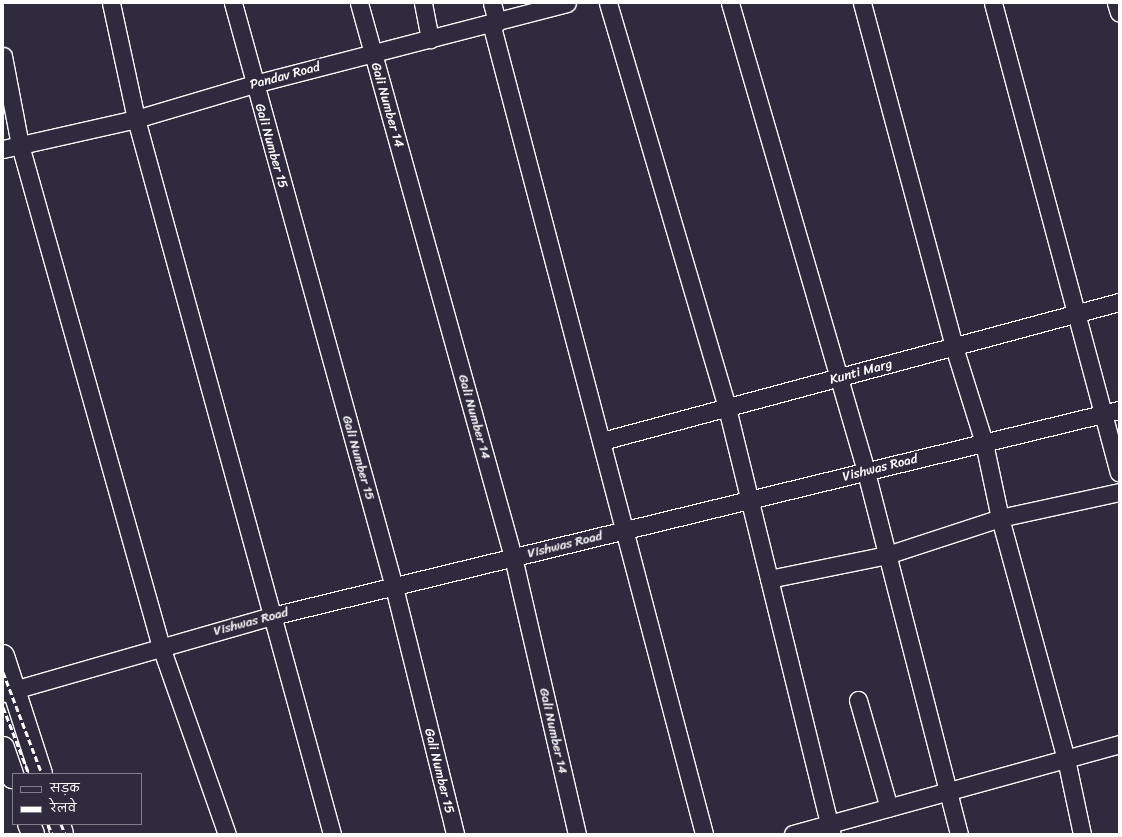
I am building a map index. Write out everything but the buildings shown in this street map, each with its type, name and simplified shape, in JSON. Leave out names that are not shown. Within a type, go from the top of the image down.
[{"type":"main road","points":[[3,656],[9,691],[41,773]]},
{"type":"main road","points":[[3,748],[12,774]]},
{"type":"street","points":[[111,3],[136,119],[332,834]]},
{"type":"street","name":"Gali Number 15","points":[[233,3],[254,84],[394,587],[455,834]]},
{"type":"street","name":"Gali Number 14","points":[[359,3],[513,557],[577,834]]},
{"type":"street","points":[[422,3],[430,39]]},
{"type":"street","points":[[492,3],[494,23],[704,834]]},
{"type":"street","name":"Pandav Road","points":[[3,149],[136,119],[254,84],[567,3]]},
{"type":"street","points":[[608,3],[727,408],[831,829]]},
{"type":"street","points":[[730,3],[866,472],[959,834]]},
{"type":"street","points":[[862,3],[954,347],[984,443],[1000,518],[1066,759],[1082,834]]},
{"type":"street","points":[[994,3],[1077,312],[1112,412],[1119,472]]},
{"type":"street","points":[[1116,3],[1119,13]]},
{"type":"street","points":[[3,56],[20,145],[161,647],[227,834]]},
{"type":"street","name":"Kunti Marg","points":[[602,441],[954,347],[1077,312],[1119,302]]},
{"type":"street","name":"Vishwas Road","points":[[9,691],[272,616],[1112,412]]},
{"type":"street","points":[[769,579],[887,555],[1000,518],[1119,492]]},
{"type":"street","points":[[858,700],[889,808]]},
{"type":"street","points":[[793,834],[831,829],[889,808],[1119,744]]},
{"type":"railway","points":[[3,672],[42,773]]},
{"type":"railway","points":[[3,707],[29,773]]},
{"type":"railway","points":[[48,825],[52,834]]},
{"type":"railway","points":[[61,825],[65,834]]}]
